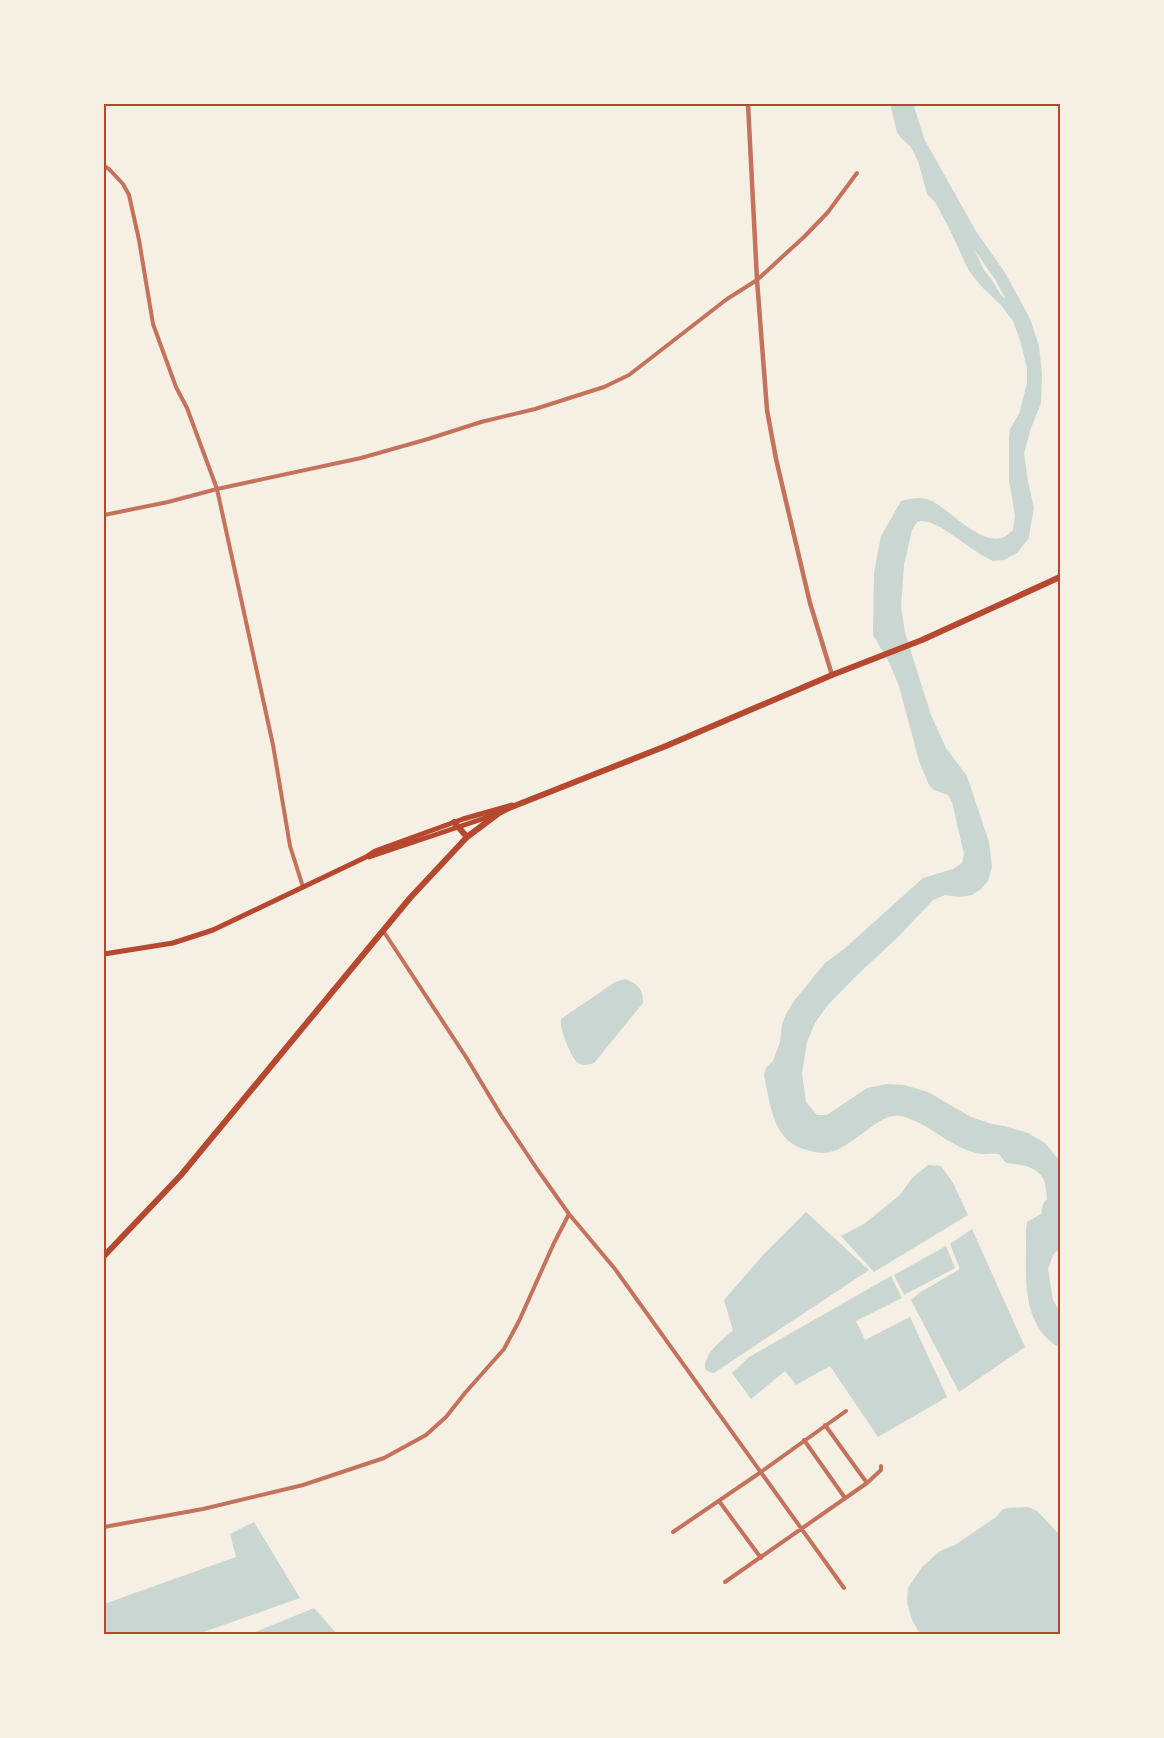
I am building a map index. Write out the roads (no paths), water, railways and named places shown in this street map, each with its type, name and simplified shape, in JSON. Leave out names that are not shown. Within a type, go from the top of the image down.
[{"type":"highway","points":[[104,1256],[181,1175],[384,932],[410,898],[467,837],[499,813],[666,746],[832,675],[922,640],[1060,577]]},
{"type":"highway","points":[[456,824],[467,837]]},
{"type":"main road","points":[[104,954],[144,949],[213,930],[366,857],[456,824],[524,802]]},
{"type":"main road","points":[[456,824],[499,813]]},
{"type":"street","points":[[748,104],[757,280],[767,410],[776,459],[810,603],[832,675]]},
{"type":"street","points":[[104,166],[123,184],[129,196],[139,240],[153,324],[176,387],[188,408],[217,489],[273,744],[290,846],[303,887]]},
{"type":"street","points":[[104,515],[361,458],[481,422],[535,409],[604,387],[629,375],[727,299],[757,280],[822,218],[857,173]]},
{"type":"street","points":[[384,932],[466,1057],[511,1130],[569,1214],[615,1269],[844,1588]]},
{"type":"street","points":[[104,1527],[203,1509],[303,1485],[384,1458],[426,1435],[446,1417],[464,1393],[504,1349],[569,1214]]},
{"type":"street","points":[[673,1532],[846,1411]]},
{"type":"street","points":[[825,1425],[866,1482]]},
{"type":"street","points":[[804,1440],[845,1498]]},
{"type":"street","points":[[724,1582],[845,1498],[881,1470],[881,1466]]},
{"type":"street","points":[[719,1501],[760,1558]]},
{"type":"waterway","points":[[907,104],[919,142],[970,233],[1000,276],[1025,322],[1033,347],[1036,374],[1035,402],[1025,427],[1018,453],[1028,508],[1024,529]]}]
